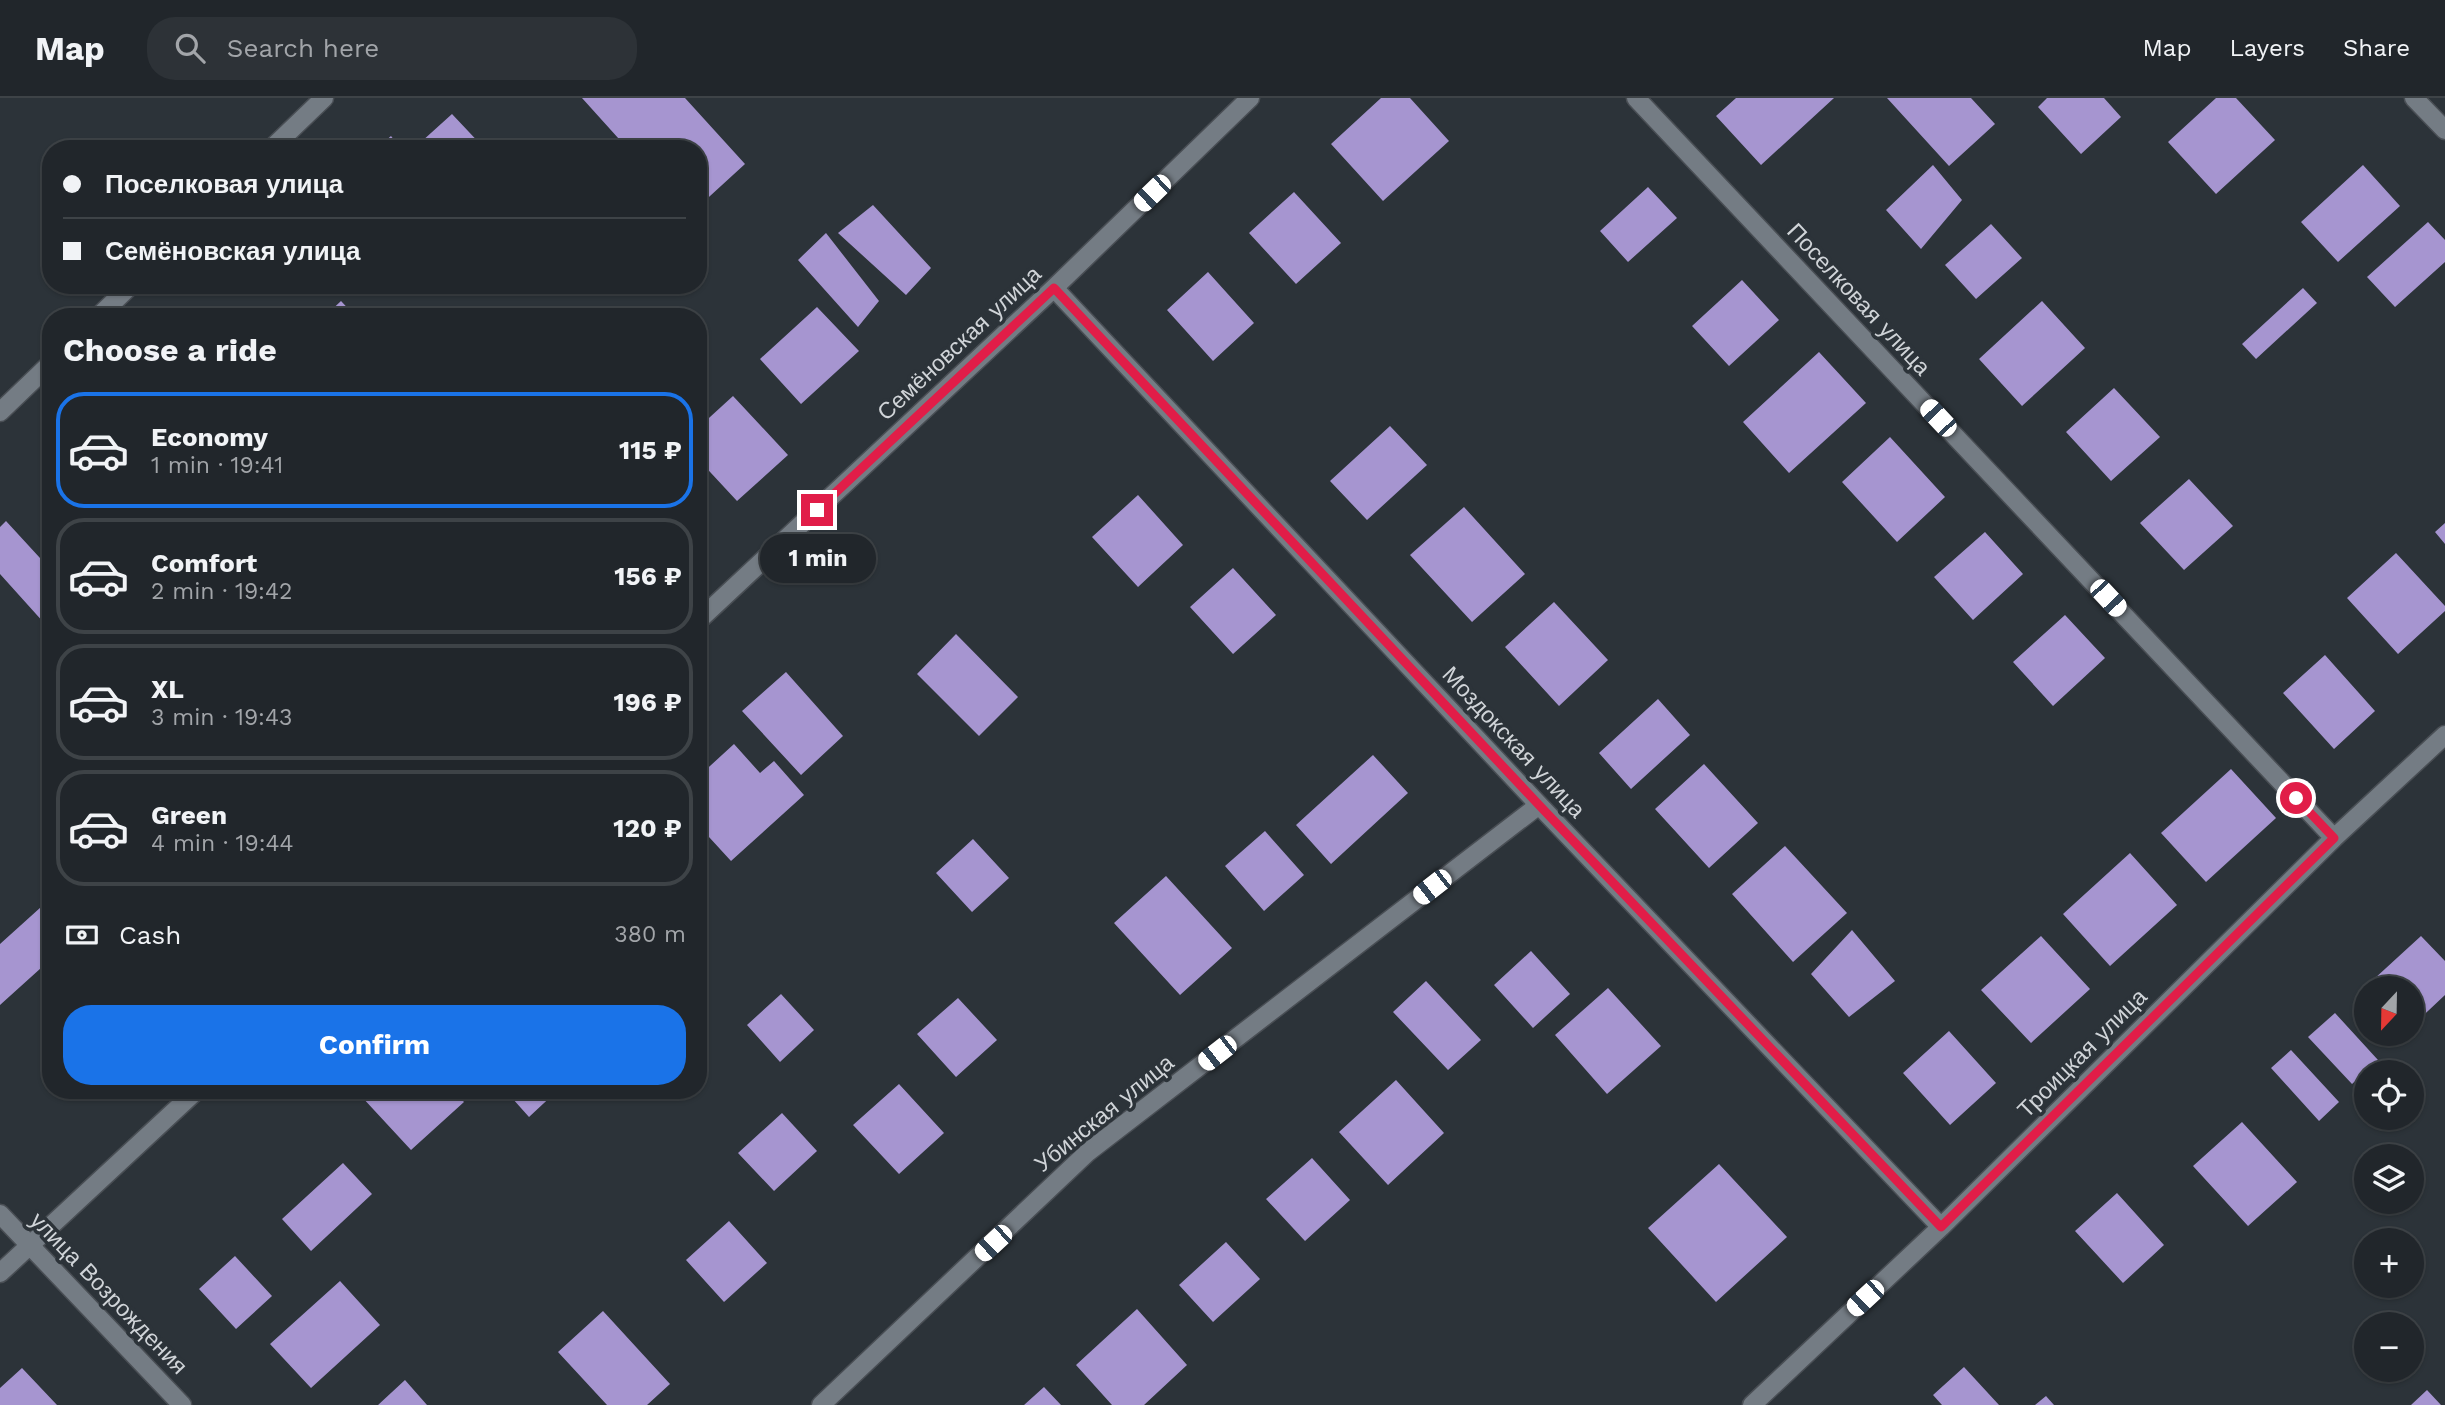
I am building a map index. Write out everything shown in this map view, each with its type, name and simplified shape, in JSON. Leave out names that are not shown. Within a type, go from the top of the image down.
[{"type":"street","points":[[280,140],[324,98]]},
{"type":"street","name":"Семёновская улица","points":[[707,613],[1054,288],[1250,98]]},
{"type":"street","name":"Поселковая улица","points":[[1636,98],[2334,838]]},
{"type":"street","points":[[2414,98],[2445,130]]},
{"type":"street","name":"Моздокская улица","points":[[1054,288],[1539,805],[1941,1227]]},
{"type":"street","points":[[107,308],[122,294]]},
{"type":"street","points":[[0,412],[42,372]]},
{"type":"street","name":"Троицкая улица","points":[[1752,1405],[1941,1227],[2334,838],[2445,734]]},
{"type":"street","name":"Убинская улица","points":[[821,1405],[1088,1153],[1539,805]]},
{"type":"street","points":[[0,1273],[187,1099]]},
{"type":"street","name":"улица Возрождения","points":[[0,1214],[182,1405]]},
{"type":"building","points":[[582,98],[685,98],[745,164],[707,199],[707,140],[620,140]]},
{"type":"building","points":[[1381,98],[1410,98],[1449,141],[1383,201],[1331,144]]},
{"type":"building","points":[[1736,98],[1834,98],[1761,165],[1716,116]]},
{"type":"building","points":[[1887,98],[1971,98],[1995,124],[1949,166]]},
{"type":"building","points":[[2047,98],[2104,98],[2121,117],[2081,154],[2038,107]]},
{"type":"building","points":[[2216,98],[2236,98],[2275,140],[2216,194],[2168,142]]},
{"type":"building","points":[[452,114],[477,140],[423,140]]},
{"type":"building","points":[[1933,165],[1962,200],[1921,249],[1886,210]]},
{"type":"building","points":[[2363,165],[2400,206],[2338,262],[2301,222]]},
{"type":"building","points":[[1648,187],[1677,218],[1628,262],[1600,231]]},
{"type":"building","points":[[1294,192],[1341,243],[1296,284],[1249,233]]},
{"type":"building","points":[[873,205],[931,268],[906,295],[838,233]]},
{"type":"building","points":[[2428,222],[2445,240],[2445,262],[2395,307],[2367,277]]},
{"type":"building","points":[[1991,224],[2022,258],[1976,299],[1945,265]]},
{"type":"building","points":[[826,233],[879,301],[858,327],[798,260]]},
{"type":"building","points":[[1208,272],[1254,323],[1213,361],[1167,310]]},
{"type":"building","points":[[1742,280],[1779,320],[1729,366],[1692,326]]},
{"type":"building","points":[[2303,288],[2317,303],[2256,359],[2242,344]]},
{"type":"building","points":[[341,301],[348,308],[334,308]]},
{"type":"building","points":[[2042,301],[2085,348],[2022,406],[1979,359]]},
{"type":"building","points":[[817,307],[859,351],[801,404],[760,359]]},
{"type":"building","points":[[1819,352],[1866,403],[1789,473],[1743,422]]},
{"type":"building","points":[[2114,388],[2160,437],[2111,481],[2066,432]]},
{"type":"building","points":[[733,396],[788,455],[737,501],[707,469],[707,420]]},
{"type":"building","points":[[1390,426],[1427,465],[1367,520],[1330,481]]},
{"type":"building","points":[[1890,437],[1945,497],[1897,542],[1842,482]]},
{"type":"building","points":[[2189,479],[2233,526],[2184,570],[2140,523]]},
{"type":"building","points":[[1138,495],[1183,545],[1138,587],[1092,537]]},
{"type":"building","points":[[1464,507],[1525,574],[1472,622],[1410,555]]},
{"type":"building","points":[[6,521],[42,560],[42,621],[0,574],[0,527]]},
{"type":"building","points":[[2445,523],[2445,544],[2435,532]]},
{"type":"building","points":[[1985,532],[2023,574],[1973,620],[1934,577]]},
{"type":"building","points":[[2396,553],[2445,606],[2445,611],[2398,654],[2347,598]]},
{"type":"building","points":[[1233,568],[1276,615],[1233,654],[1190,607]]},
{"type":"building","points":[[1554,602],[1608,660],[1559,706],[1505,647]]},
{"type":"building","points":[[2065,615],[2105,658],[2053,706],[2013,662]]},
{"type":"building","points":[[956,634],[1018,697],[979,736],[917,674]]},
{"type":"building","points":[[2325,655],[2375,711],[2334,749],[2283,693]]},
{"type":"building","points":[[786,672],[843,736],[801,775],[742,711]]},
{"type":"building","points":[[1658,699],[1690,735],[1631,789],[1599,753]]},
{"type":"building","points":[[734,744],[760,773],[774,761],[804,795],[731,861],[707,835],[707,769]]},
{"type":"building","points":[[1373,755],[1408,793],[1331,864],[1296,825]]},
{"type":"building","points":[[1704,764],[1758,823],[1709,868],[1655,809]]},
{"type":"building","points":[[2231,769],[2276,818],[2206,882],[2161,833]]},
{"type":"building","points":[[1265,831],[1304,875],[1264,911],[1225,866]]},
{"type":"building","points":[[973,839],[1009,878],[972,912],[936,873]]},
{"type":"building","points":[[1785,846],[1847,913],[1793,962],[1732,894]]},
{"type":"building","points":[[2130,853],[2177,905],[2110,966],[2063,914]]},
{"type":"building","points":[[1166,876],[1232,948],[1180,995],[1114,923]]},
{"type":"building","points":[[42,906],[42,969],[0,1005],[0,944]]},
{"type":"building","points":[[1852,930],[1895,981],[1849,1017],[1811,974]]},
{"type":"building","points":[[2041,936],[2090,989],[2031,1043],[1981,990]]},
{"type":"building","points":[[2421,936],[2445,961],[2445,995],[2424,1015],[2424,976],[2377,976]]},
{"type":"building","points":[[1531,951],[1570,994],[1533,1028],[1494,985]]},
{"type":"building","points":[[1426,981],[1481,1040],[1448,1070],[1393,1012]]},
{"type":"building","points":[[1608,988],[1661,1046],[1607,1094],[1555,1035]]},
{"type":"building","points":[[781,994],[814,1030],[780,1062],[747,1025]]},
{"type":"building","points":[[958,998],[997,1040],[956,1077],[917,1034]]},
{"type":"building","points":[[2335,1013],[2354,1034],[2354,1046],[2365,1046],[2378,1060],[2354,1060],[2352,1084],[2308,1037]]},
{"type":"building","points":[[1949,1031],[1996,1083],[1950,1125],[1903,1073]]},
{"type":"building","points":[[2291,1050],[2339,1102],[2319,1121],[2271,1068]]},
{"type":"building","points":[[1396,1080],[1444,1133],[1388,1185],[1339,1132]]},
{"type":"building","points":[[899,1084],[944,1133],[899,1174],[853,1125]]},
{"type":"building","points":[[364,1099],[461,1099],[464,1102],[411,1150]]},
{"type":"building","points":[[513,1099],[548,1099],[529,1117]]},
{"type":"building","points":[[782,1113],[817,1151],[774,1191],[738,1153]]},
{"type":"building","points":[[2242,1122],[2297,1182],[2248,1226],[2193,1166]]},
{"type":"building","points":[[1312,1158],[1350,1200],[1305,1241],[1266,1199]]},
{"type":"building","points":[[343,1163],[372,1194],[311,1251],[282,1219]]},
{"type":"building","points":[[1719,1164],[1787,1237],[1716,1302],[1648,1228]]},
{"type":"building","points":[[2117,1193],[2164,1245],[2123,1283],[2075,1231]]},
{"type":"building","points":[[729,1221],[767,1263],[724,1302],[686,1260]]},
{"type":"building","points":[[1226,1242],[1260,1279],[1213,1322],[1179,1285]]},
{"type":"building","points":[[235,1256],[272,1296],[236,1329],[199,1289]]},
{"type":"building","points":[[340,1281],[380,1325],[311,1388],[270,1344]]},
{"type":"building","points":[[1137,1309],[1187,1365],[1144,1405],[1112,1405],[1076,1365]]},
{"type":"building","points":[[603,1311],[670,1384],[647,1405],[607,1405],[558,1352]]},
{"type":"building","points":[[1964,1367],[1999,1405],[1942,1405],[1933,1395]]},
{"type":"building","points":[[22,1368],[57,1405],[0,1405],[0,1388]]},
{"type":"building","points":[[405,1380],[427,1405],[378,1405]]},
{"type":"building","points":[[1044,1387],[1061,1405],[1024,1405]]},
{"type":"building","points":[[2427,1390],[2441,1405],[2411,1405]]},
{"type":"building","points":[[2046,1396],[2054,1405],[2035,1405]]},
{"type":"route","points":[[817,510],[1054,288],[1539,805],[1941,1227],[2334,838],[2296,798]]}]
